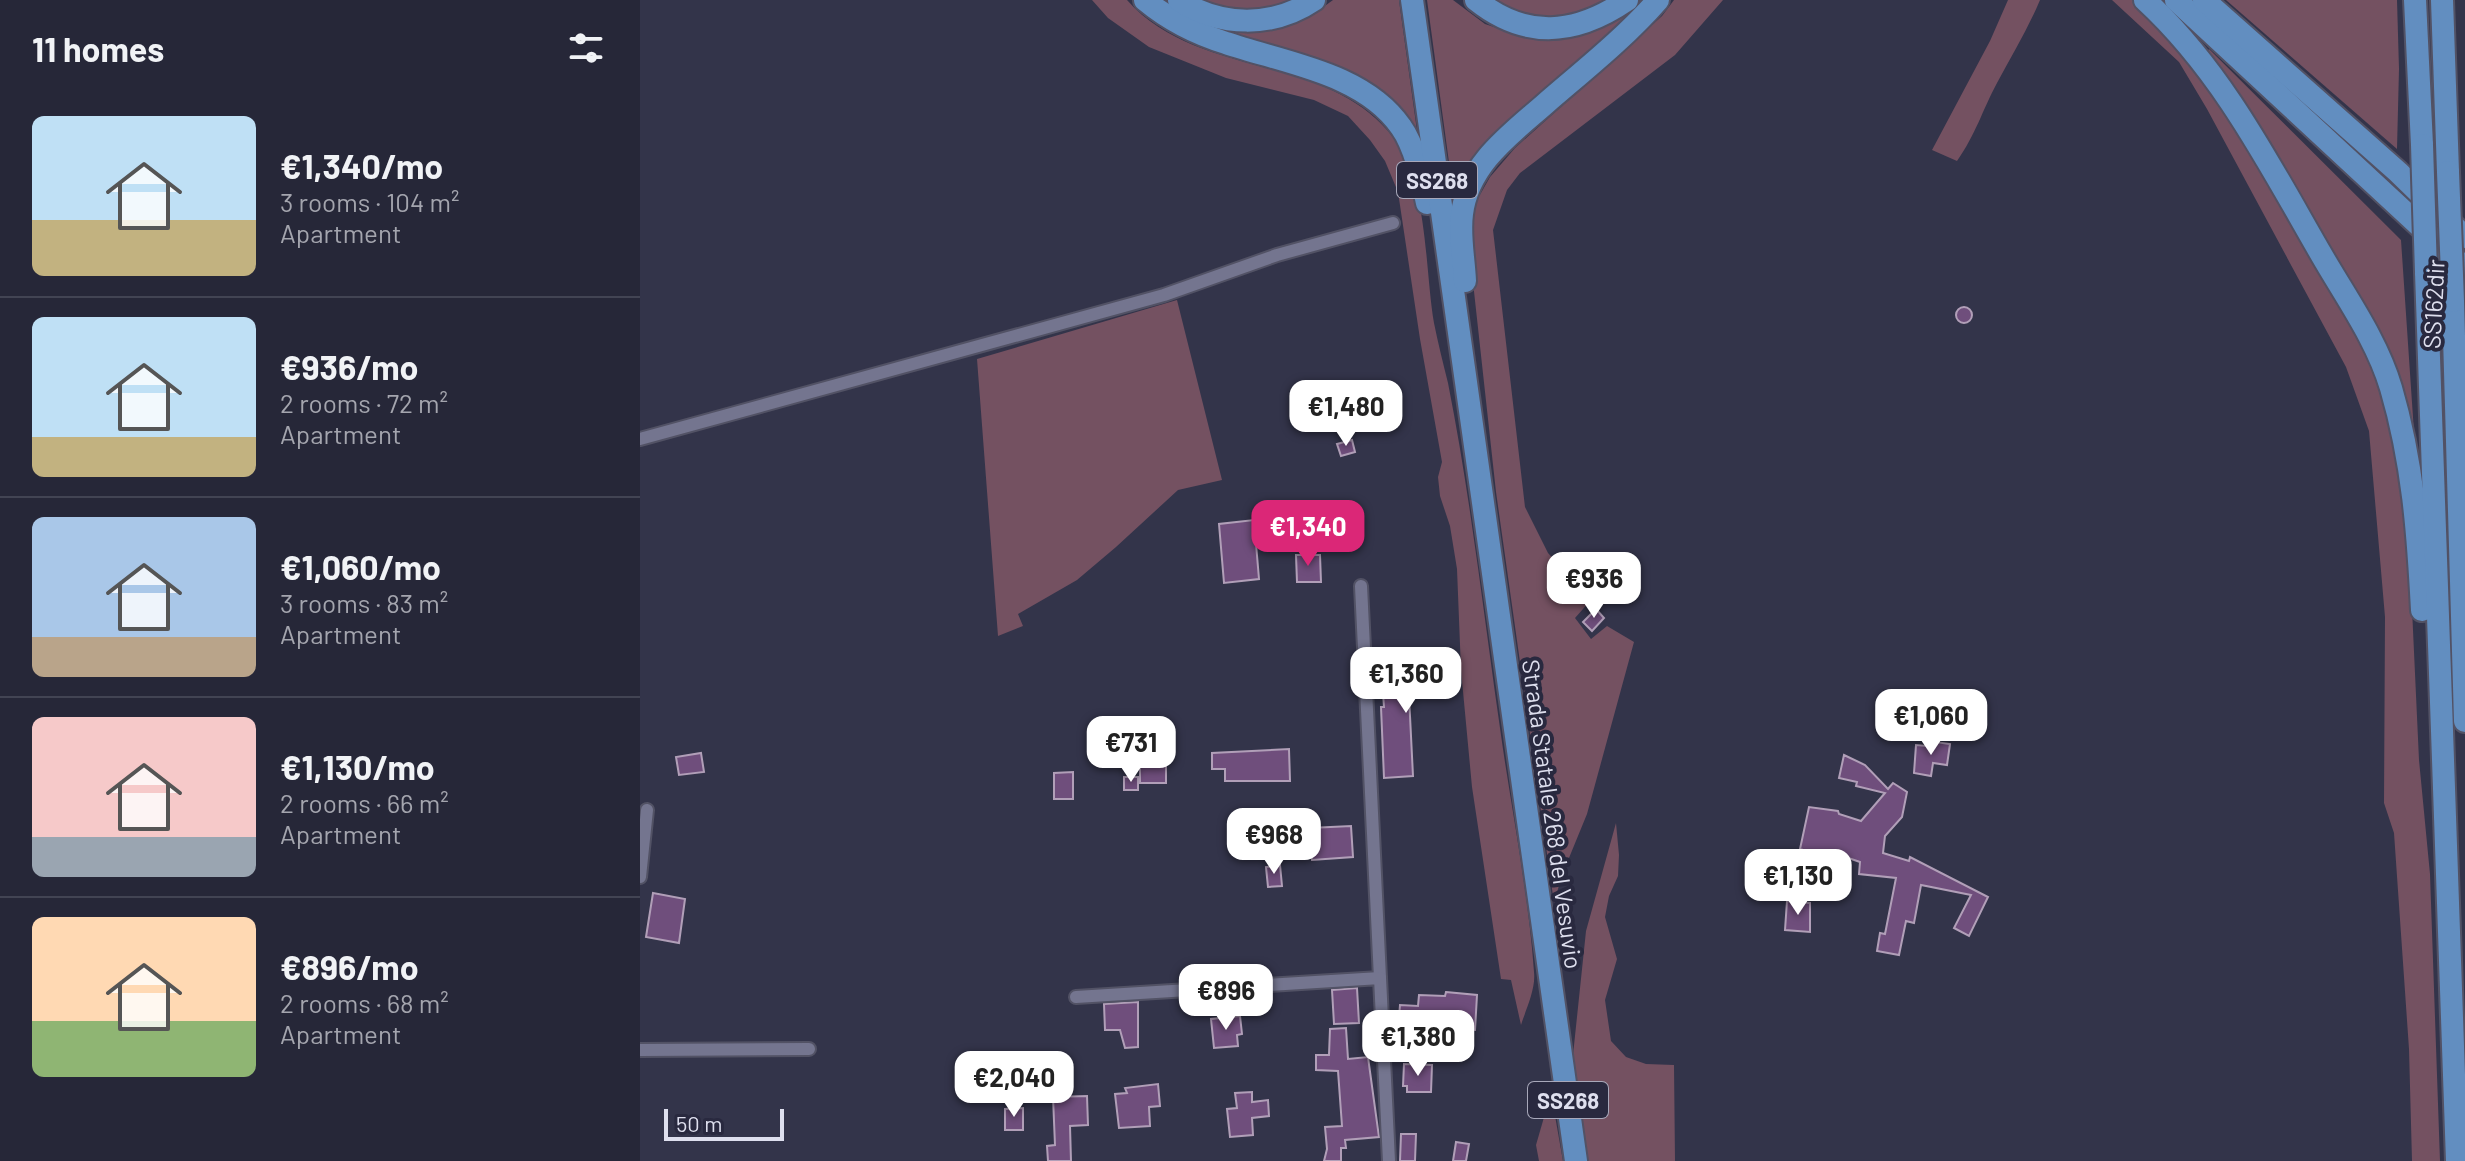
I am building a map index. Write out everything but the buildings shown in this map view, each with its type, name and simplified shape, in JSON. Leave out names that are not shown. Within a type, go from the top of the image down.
[{"type":"highway","points":[[1145,0],[1162,14],[1210,37],[1346,83],[1380,103],[1403,128],[1424,184],[1443,294],[1462,361]]},
{"type":"highway","points":[[1179,0],[1215,18],[1248,22],[1287,14],[1314,0]]},
{"type":"highway","name":"Strada Statale 268 del Vesuvio","points":[[1412,0],[1576,1161]]},
{"type":"highway","points":[[1476,0],[1490,11],[1537,28],[1577,26],[1605,15],[1627,0]]},
{"type":"highway","points":[[1470,414],[1470,343],[1461,236],[1462,211],[1471,186],[1504,137],[1583,71],[1658,0]]},
{"type":"highway","points":[[2145,0],[2194,50],[2234,104],[2370,338],[2390,384],[2416,507],[2431,771],[2443,809]]},
{"type":"highway","points":[[2176,0],[2383,191],[2464,251]]},
{"type":"highway","points":[[2204,0],[2398,172],[2464,251]]},
{"type":"highway","points":[[2415,0],[2457,1161]]},
{"type":"highway","points":[[2442,0],[2448,172],[2458,305]]},
{"type":"highway","points":[[2398,172],[2438,195],[2465,222]]},
{"type":"highway","name":"SS162dir","points":[[2465,205],[2455,364],[2465,721]]},
{"type":"street","points":[[640,439],[1134,304],[1277,255],[1393,223]]},
{"type":"street","points":[[1361,586],[1389,1161]]},
{"type":"street","points":[[640,877],[647,810]]},
{"type":"street","points":[[1076,997],[1380,978]]},
{"type":"street","points":[[640,1050],[809,1049]]},
{"type":"shaded area","points":[[1092,0],[1127,0],[1155,25],[1187,42],[1294,76],[1360,106],[1388,131],[1411,172],[1423,222],[1434,323],[1464,474],[1529,916],[1534,979],[1521,1025],[1511,980],[1501,979],[1472,787],[1461,670],[1457,569],[1450,526],[1440,496],[1438,477],[1442,462],[1398,192],[1385,161],[1348,116],[1314,100],[1226,78],[1149,47],[1108,18]]},
{"type":"shaded area","points":[[1193,0],[1297,0],[1291,4],[1238,14]]},
{"type":"shaded area","points":[[1333,0],[1399,0],[1418,138],[1405,121],[1204,26],[1238,29],[1272,27],[1303,18]]},
{"type":"shaded area","points":[[1427,0],[1453,0],[1485,24],[1536,38],[1639,0],[1647,0],[1456,196]]},
{"type":"shaded area","points":[[1488,0],[1610,0],[1577,14],[1549,17],[1521,12]]},
{"type":"shaded area","points":[[1674,0],[1723,0],[1675,55],[1520,173],[1507,190],[1493,230],[1525,507],[1548,553],[1591,600],[1575,618],[1591,639],[1607,626],[1634,642],[1587,814],[1554,903],[1496,492],[1470,255],[1473,207],[1490,177],[1515,148],[1662,16]]},
{"type":"shaded area","points":[[2008,0],[2040,0],[1957,161],[1932,150],[1990,41]]},
{"type":"shaded area","points":[[2112,0],[2136,0],[2211,87],[2363,349],[2385,401],[2408,522],[2419,760],[2430,874],[2440,1161],[2412,1161],[2409,1049],[2394,833],[2384,803],[2385,617],[2369,431],[2346,367],[2179,62]]},
{"type":"shaded area","points":[[2226,0],[2397,0],[2397,149]]},
{"type":"shaded area","points":[[2209,49],[2401,240],[2414,432],[2394,370],[2207,52]]},
{"type":"shaded area","points":[[1177,300],[1222,480],[1178,490],[1077,580],[1018,614],[1023,626],[998,636],[977,359]]},
{"type":"shaded area","points":[[1616,823],[1618,876],[1609,896],[1605,917],[1617,959],[1605,1000],[1611,1041],[1626,1057],[1646,1064],[1674,1065],[1675,1161],[1588,1161],[1573,1055],[1586,931]]},
{"type":"shaded area","points":[[1551,1093],[1563,1161],[1539,1161],[1536,1145]]}]
